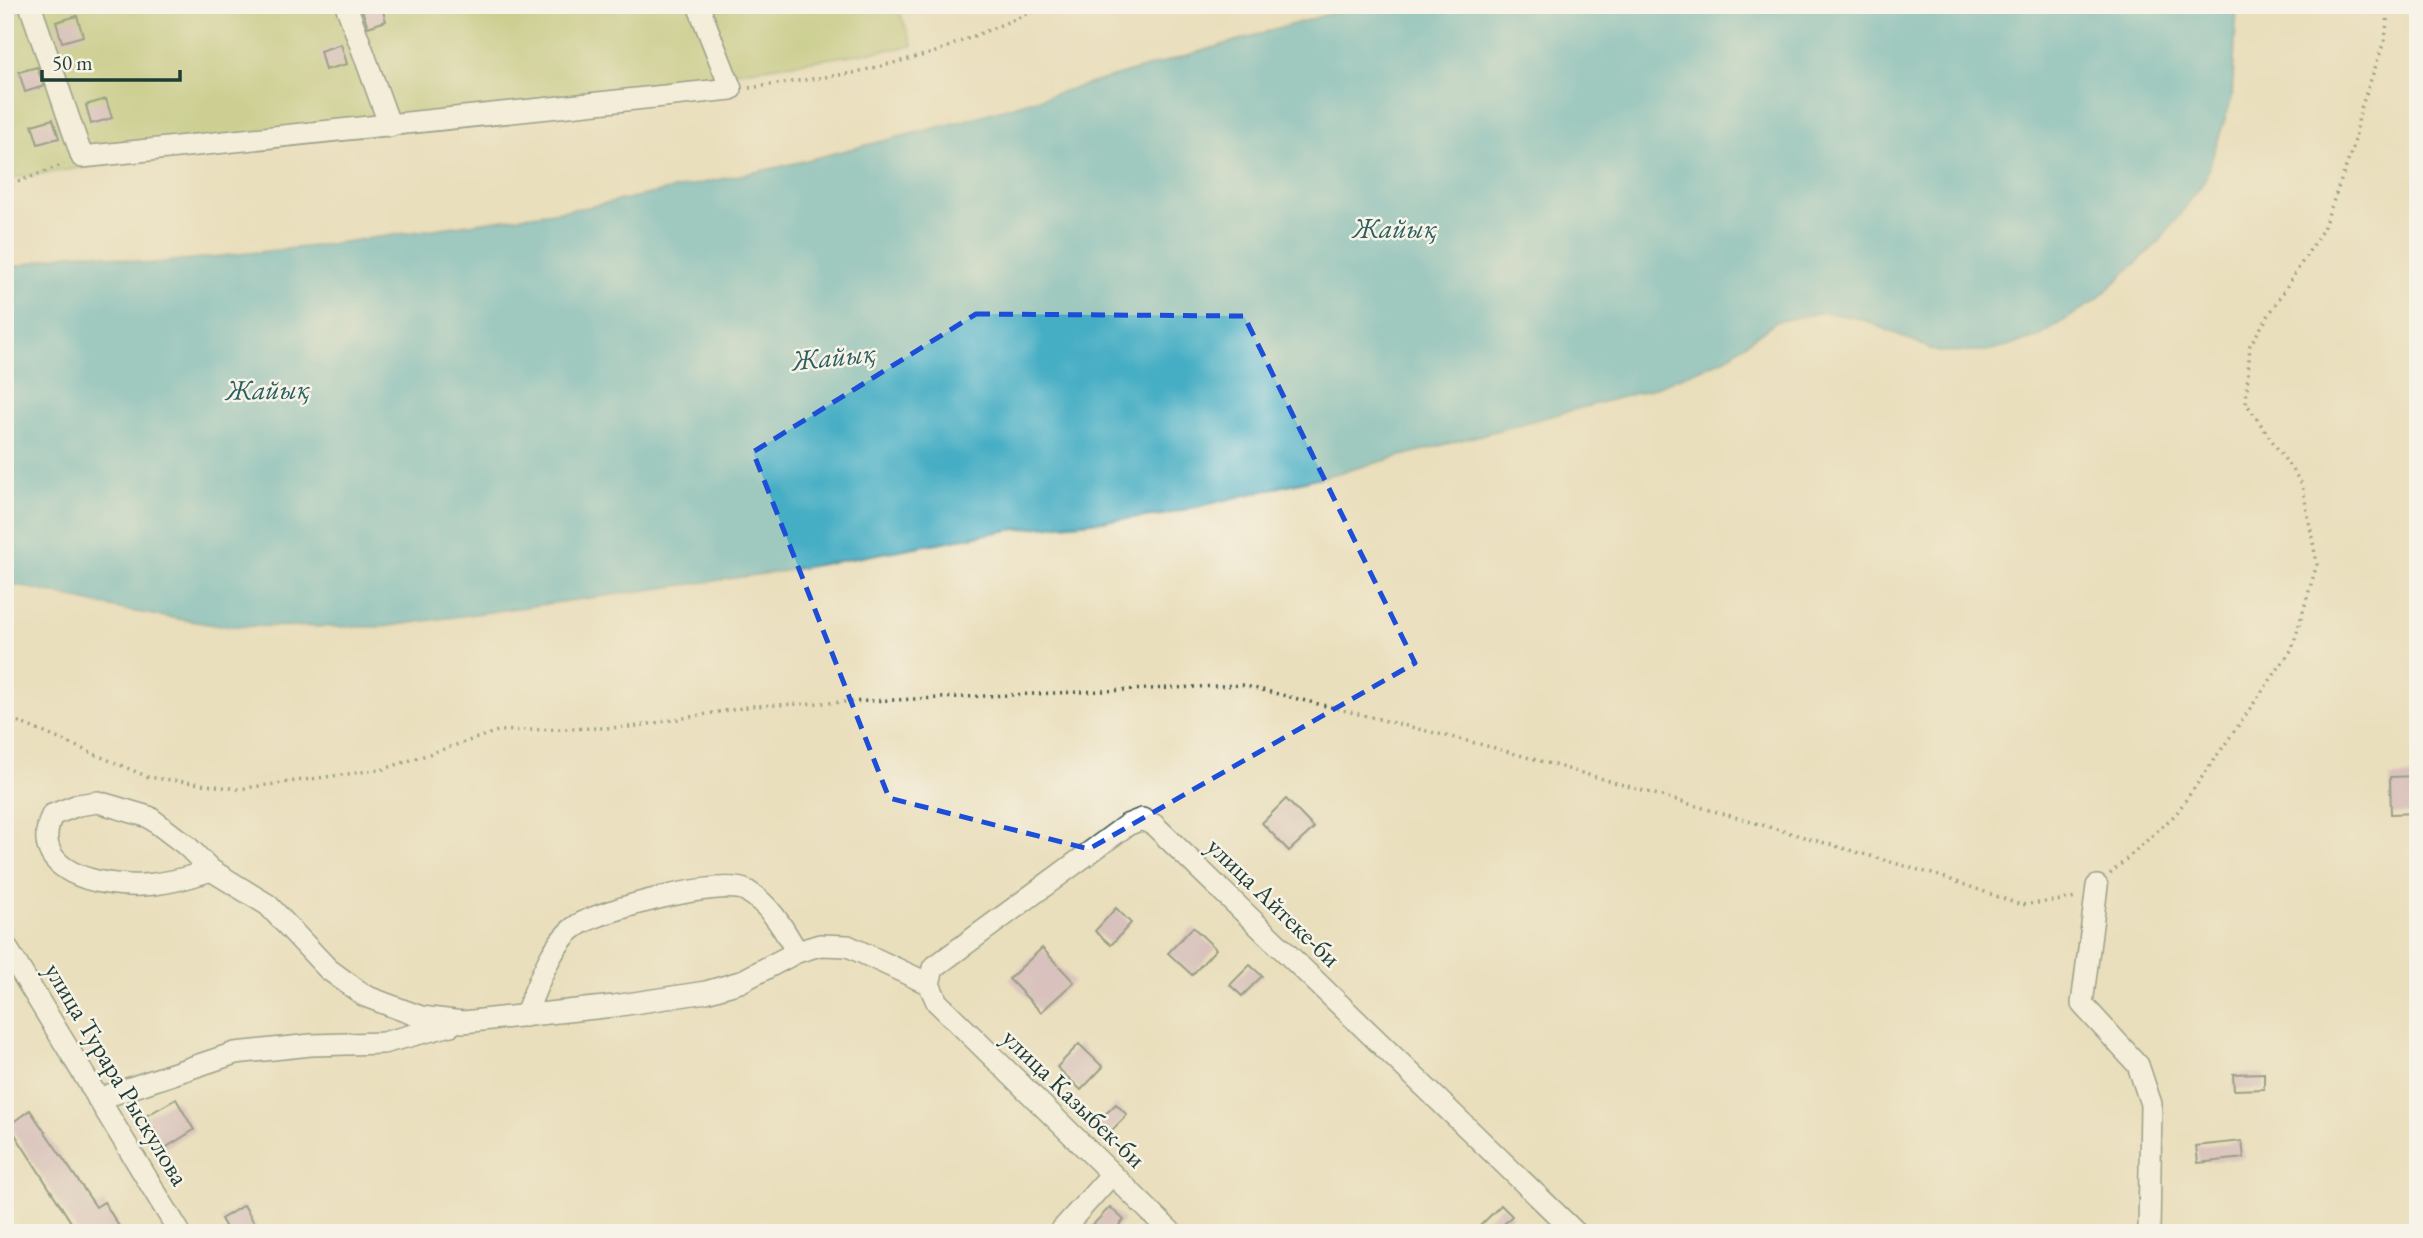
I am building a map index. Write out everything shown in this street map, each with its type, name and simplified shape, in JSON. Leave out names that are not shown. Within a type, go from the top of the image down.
[{"type":"street","points":[[30,5],[82,157],[731,89],[698,5]]},
{"type":"street","points":[[346,5],[390,126]]},
{"type":"street","points":[[211,870],[183,880],[142,885],[107,884],[72,873],[50,856],[44,833],[52,816],[78,805],[99,802],[149,817],[187,846],[211,870],[268,905],[328,968],[365,996],[421,1017],[463,1022]]},
{"type":"street","name":"улица Айтеке-би","points":[[933,993],[933,968],[1127,825],[1142,819],[1164,834],[1576,1233]]},
{"type":"street","points":[[524,1016],[552,954],[577,925],[645,902],[711,886],[744,889],[771,910],[797,952]]},
{"type":"street","points":[[2097,886],[2082,1004],[2138,1065],[2151,1104],[2149,1233]]},
{"type":"street","name":"улица Турара Рыскулова","points":[[5,945],[180,1233]]},
{"type":"street","name":"улица Казыбек-би","points":[[463,1022],[706,992],[740,982],[797,952],[820,945],[848,946],[933,993],[1172,1233]]},
{"type":"street","points":[[98,1099],[234,1053],[312,1045],[383,1043],[463,1022]]},
{"type":"street","points":[[1059,1233],[1112,1174]]},
{"type":"path","points":[[731,89],[853,73],[933,53],[1049,5]]},
{"type":"path","points":[[5,716],[148,777],[239,789],[384,769],[498,731],[632,727],[753,706],[1242,685],[1494,748],[1943,877],[2021,905],[2085,897],[2176,814],[2292,649],[2317,564],[2302,484],[2246,402],[2250,345],[2323,229],[2354,145],[2360,111],[2385,39],[2389,5]]},
{"type":"path","points":[[5,187],[82,157]]},
{"type":"highlighted area","points":[[976,314],[1244,316],[1415,663],[1089,849],[889,798],[753,452]]},
{"type":"green space","points":[[5,5],[897,5],[913,46],[5,179]]},
{"type":"water","name":"Жайық","points":[[1359,5],[2237,5],[2232,98],[2204,182],[2160,241],[2095,301],[2037,338],[1987,351],[1938,352],[1862,319],[1824,312],[1775,322],[1723,360],[1648,390],[1342,472],[1163,515],[1009,530],[784,571],[382,627],[221,626],[124,610],[5,582],[5,269],[68,254],[96,253],[147,264],[316,246],[588,207],[779,167],[955,123]]},
{"type":"building","points":[[381,5],[386,21],[368,27],[361,7]]},
{"type":"building","points":[[77,16],[83,36],[62,42],[56,22]]},
{"type":"building","points":[[341,44],[347,64],[325,70],[320,51]]},
{"type":"building","points":[[37,67],[44,86],[25,92],[19,72]]},
{"type":"building","points":[[106,99],[112,118],[91,124],[86,105]]},
{"type":"building","points":[[53,119],[59,138],[38,144],[32,125]]},
{"type":"building","points":[[2418,776],[2418,813],[2391,814],[2390,777]]},
{"type":"building","points":[[1286,799],[1314,828],[1289,851],[1262,823]]},
{"type":"building","points":[[1116,908],[1131,923],[1111,945],[1095,931]]},
{"type":"building","points":[[1193,927],[1216,949],[1192,975],[1168,953]]},
{"type":"building","points":[[1042,948],[1074,982],[1041,1012],[1009,979]]},
{"type":"building","points":[[1250,965],[1262,976],[1242,996],[1230,985]]},
{"type":"building","points":[[1079,1044],[1103,1067],[1081,1090],[1057,1067]]},
{"type":"building","points":[[2264,1073],[2264,1089],[2234,1090],[2233,1074]]},
{"type":"building","points":[[176,1099],[194,1130],[165,1148],[146,1116]]},
{"type":"building","points":[[1116,1104],[1127,1115],[1107,1135],[1096,1123]]},
{"type":"building","points":[[30,1110],[96,1207],[104,1202],[123,1233],[78,1233],[9,1125]]},
{"type":"building","points":[[2242,1141],[2244,1158],[2198,1163],[2196,1146]]},
{"type":"building","points":[[244,1205],[260,1233],[229,1233],[221,1219]]},
{"type":"building","points":[[1501,1205],[1512,1216],[1495,1233],[1473,1233]]},
{"type":"building","points":[[1110,1207],[1124,1220],[1112,1233],[1085,1233]]}]
